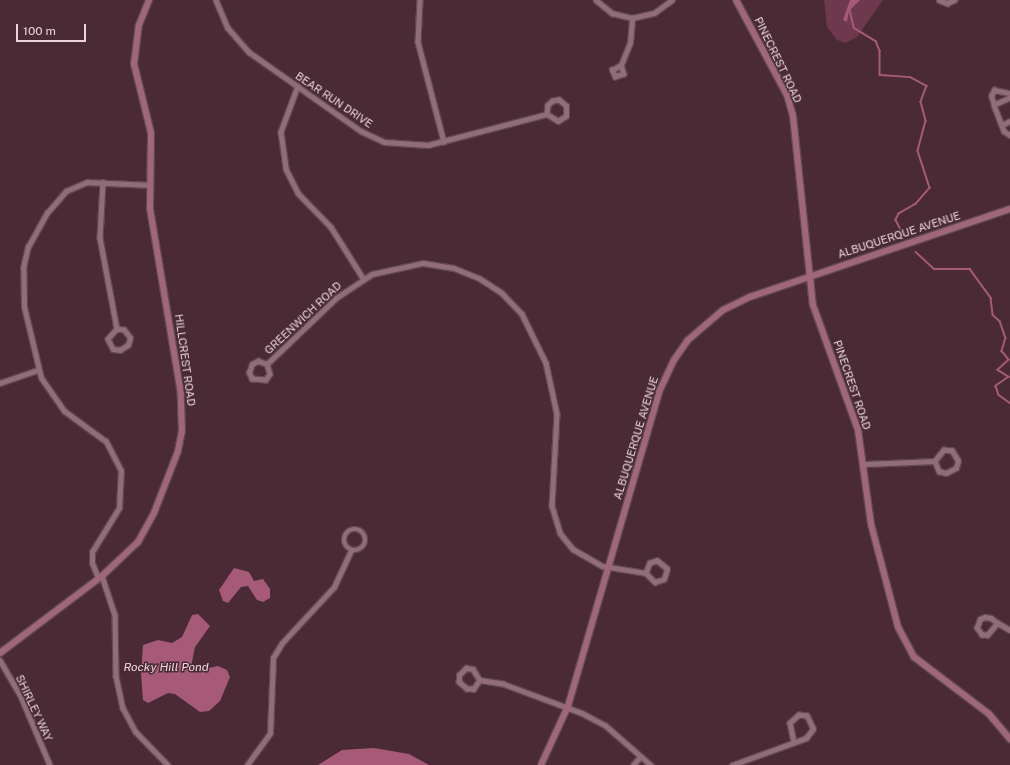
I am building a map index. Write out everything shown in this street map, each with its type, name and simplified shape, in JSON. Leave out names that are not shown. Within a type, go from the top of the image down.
[{"type":"street","name":"HILLCREST ROAD","points":[[0,653],[100,577],[125,556],[147,528],[170,475],[182,431],[178,369],[150,208],[151,140],[134,64],[139,25],[149,0]]},
{"type":"street","name":"BEAR RUN DRIVE","points":[[216,0],[223,19],[242,45],[298,86],[376,139],[410,146],[444,142],[547,114]]},
{"type":"street","points":[[420,0],[418,42],[444,142]]},
{"type":"street","points":[[596,0],[612,13],[632,18],[654,13],[672,0]]},
{"type":"street","name":"PINECREST ROAD","points":[[736,0],[787,95],[793,116],[808,276],[816,318],[848,398],[865,464],[874,539],[905,643],[926,668],[989,714],[1010,739]]},
{"type":"street","points":[[939,0],[947,3],[954,0]]},
{"type":"street","points":[[621,66],[631,38],[632,18]]},
{"type":"street","points":[[298,86],[281,132],[286,170],[298,193],[331,227],[363,278]]},
{"type":"street","points":[[1010,93],[994,90],[991,96],[1002,125],[1010,135]]},
{"type":"street","points":[[994,105],[1010,98]]},
{"type":"street","name":"BEAR RUN DRIVE","points":[[559,100],[566,106],[567,113],[561,120],[555,120],[547,114],[547,108],[553,101],[559,100]]},
{"type":"street","points":[[1002,125],[1010,121]]},
{"type":"street","points":[[103,182],[100,238],[117,329]]},
{"type":"street","points":[[150,185],[103,182],[82,183],[62,195],[47,213],[26,254],[22,294],[37,370],[58,405],[106,442],[119,465],[121,501],[92,552],[115,615],[116,676],[123,708],[136,732],[168,765]]},
{"type":"street","name":"ALBUQUERQUE AVENUE","points":[[541,765],[568,706],[659,392],[680,351],[695,333],[723,310],[808,276],[1010,209]]},
{"type":"street","name":"GREENWICH ROAD","points":[[267,364],[336,298],[363,278],[404,265],[444,265],[486,282],[516,307],[543,352],[554,393],[557,436],[552,506],[556,525],[573,549],[609,567],[646,573]]},
{"type":"street","points":[[117,329],[124,330],[130,338],[128,345],[120,350],[110,346],[108,339],[117,329]]},
{"type":"street","name":"GREENWICH ROAD","points":[[261,361],[267,364],[270,370],[266,380],[252,379],[249,370],[252,364],[261,361]]},
{"type":"street","points":[[0,383],[37,370]]},
{"type":"street","points":[[948,450],[958,461],[956,468],[946,473],[937,468],[935,461],[938,454],[948,450]]},
{"type":"street","points":[[865,464],[935,461]]},
{"type":"street","points":[[350,531],[360,531],[365,543],[361,549],[351,551],[344,543],[345,536],[350,531]]},
{"type":"street","points":[[246,765],[270,733],[271,668],[276,654],[334,587],[351,551]]},
{"type":"street","points":[[653,562],[663,563],[667,569],[666,576],[658,582],[652,581],[646,573],[653,562]]},
{"type":"street","points":[[998,623],[988,635],[978,630],[977,624],[982,618],[998,623],[1010,630]]},
{"type":"street","name":"SHIRLEY WAY","points":[[0,660],[20,694],[50,765]]},
{"type":"street","points":[[480,680],[474,689],[467,689],[459,682],[459,675],[466,668],[473,669],[480,680],[504,684],[568,706],[605,725],[651,765]]},
{"type":"street","points":[[732,765],[794,742],[812,733],[812,722],[807,716],[799,715],[790,723],[794,742]]},
{"type":"street","points":[[632,765],[640,757]]},
{"type":"shaded area","points":[[824,0],[883,0],[857,37],[845,43],[837,40],[827,27]]},
{"type":"water","points":[[850,0],[860,0],[849,11],[847,22],[843,20]]},
{"type":"water","points":[[234,568],[249,572],[254,581],[263,579],[270,589],[270,598],[263,602],[257,600],[248,586],[241,587],[228,603],[223,601],[219,590]]},
{"type":"water","name":"Rocky Hill Pond","points":[[198,614],[210,626],[195,647],[191,667],[193,671],[218,666],[227,670],[230,677],[220,701],[209,711],[200,712],[175,694],[168,693],[148,703],[143,700],[141,674],[143,645],[158,640],[172,643],[182,637],[192,615]]},
{"type":"water","points":[[374,748],[409,754],[429,765],[318,765],[342,750]]},
{"type":"waterway","points":[[850,10],[854,28],[876,41],[880,51],[880,75],[910,77],[927,86],[921,102],[926,121],[918,151],[930,188],[916,204],[899,214],[896,220],[902,232]]},
{"type":"waterway","points":[[916,252],[934,269],[970,269],[991,298],[993,315],[1000,321],[1006,338],[1002,351],[1009,360],[998,370],[1009,377],[996,386],[999,395],[1010,403]]}]
